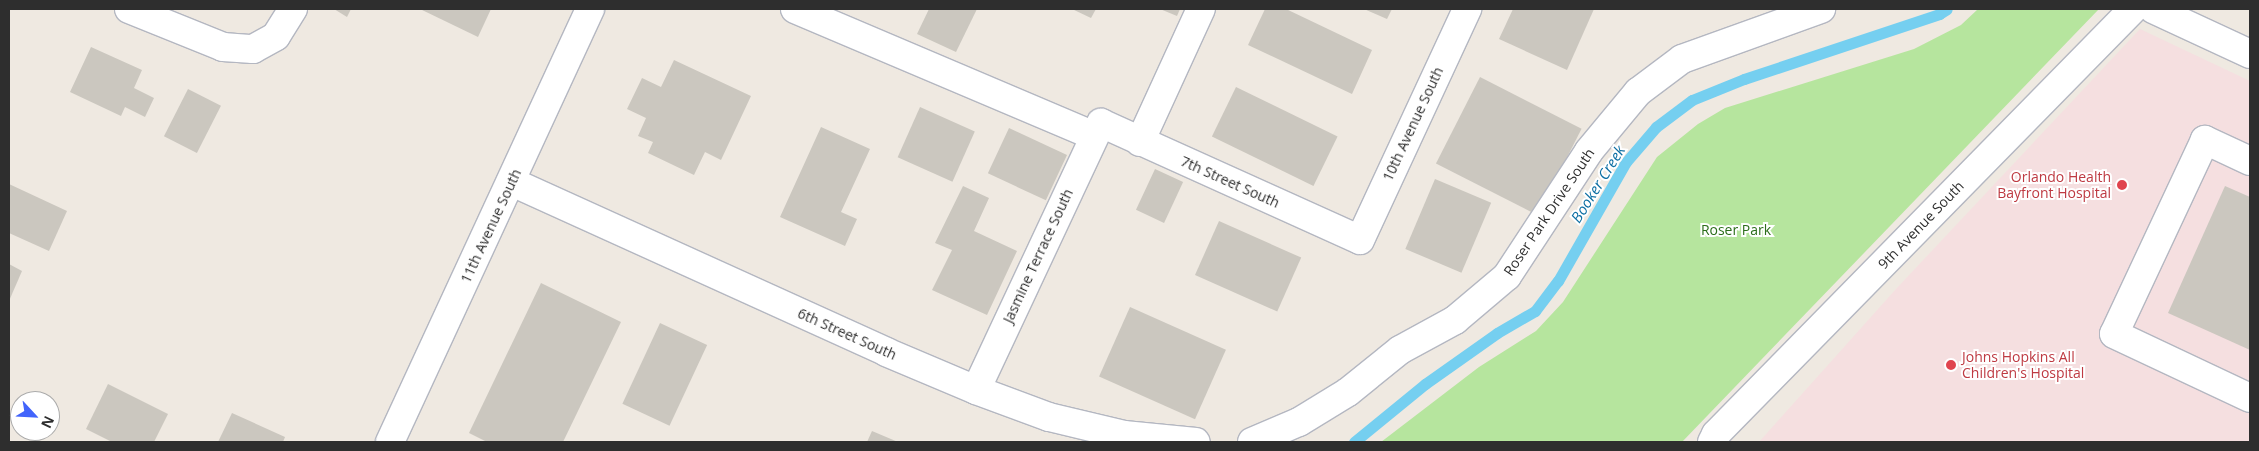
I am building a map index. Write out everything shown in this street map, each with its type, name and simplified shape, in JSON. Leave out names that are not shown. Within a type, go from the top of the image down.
[{"type":"street","points":[[129,9],[223,47],[253,49],[276,36],[293,9]]},
{"type":"street","name":"11th Avenue South","points":[[390,442],[512,182],[590,9]]},
{"type":"street","name":"7th Street South","points":[[795,9],[1098,130],[1140,142],[1360,240]]},
{"type":"street","points":[[1140,142],[1201,9]]},
{"type":"street","name":"10th Avenue South","points":[[1360,240],[1467,9]]},
{"type":"street","name":"Roser Park Drive South","points":[[1252,442],[1306,432],[1348,392],[1400,350],[1455,320],[1507,276],[1589,151],[1638,92],[1682,59],[1821,9]]},
{"type":"street","name":"9th Avenue South","points":[[1712,442],[1716,434],[2133,9]]},
{"type":"street","points":[[2153,9],[2250,54]]},
{"type":"street","name":"Jasmine Terrace South","points":[[976,390],[1098,130]]},
{"type":"street","points":[[2250,161],[2205,140],[2114,334],[2250,398]]},
{"type":"street","name":"6th Street South","points":[[512,182],[886,352],[976,390],[1049,417],[1124,435],[1196,442]]},
{"type":"shaded area","name":"Orlando Health Bayfront Hospital","points":[[2140,29],[2250,81],[2250,442],[1759,442],[1896,289]]},
{"type":"green space","name":"Roser Park","points":[[1978,9],[2099,9],[1682,442],[1381,442],[1479,367],[1536,331],[1563,302],[1657,157],[1698,124],[1725,108],[1914,49],[1961,25]]},
{"type":"building","points":[[334,9],[351,9],[347,17]]},
{"type":"building","points":[[420,9],[491,9],[478,37]]},
{"type":"building","points":[[929,9],[977,9],[956,52],[917,34]]},
{"type":"building","points":[[1072,9],[1096,9],[1091,18]]},
{"type":"building","points":[[1160,9],[1180,9],[1177,16]]},
{"type":"building","points":[[1265,9],[1286,9],[1372,50],[1352,94],[1248,45]]},
{"type":"building","points":[[1364,9],[1392,9],[1387,19]]},
{"type":"building","points":[[1513,9],[1594,9],[1567,70],[1499,39]]},
{"type":"building","points":[[91,47],[142,70],[134,88],[154,98],[145,117],[125,107],[121,116],[70,92]]},
{"type":"building","points":[[674,60],[751,96],[721,160],[705,152],[694,175],[648,153],[653,142],[638,136],[646,118],[627,109],[642,78],[661,87]]},
{"type":"building","points":[[1480,77],[1582,129],[1538,215],[1436,163]]},
{"type":"building","points":[[1236,87],[1338,137],[1313,186],[1212,136]]},
{"type":"building","points":[[188,89],[221,106],[197,153],[164,136]]},
{"type":"building","points":[[920,107],[975,131],[952,182],[898,157]]},
{"type":"building","points":[[821,127],[870,149],[841,212],[857,219],[845,246],[780,217]]},
{"type":"building","points":[[1009,128],[1067,155],[1046,200],[988,173]]},
{"type":"building","points":[[1155,169],[1183,182],[1164,223],[1136,210]]},
{"type":"building","points":[[1435,179],[1491,203],[1461,273],[1405,249]]},
{"type":"building","points":[[9,184],[67,211],[49,251],[9,233]]},
{"type":"building","points":[[963,186],[989,198],[974,231],[1017,251],[987,315],[932,290],[952,250],[935,243]]},
{"type":"building","points":[[2225,186],[2250,197],[2250,350],[2168,313]]},
{"type":"building","points":[[1219,221],[1301,258],[1277,312],[1195,275]]},
{"type":"building","points":[[9,264],[22,271],[9,301]]},
{"type":"building","points":[[541,283],[621,322],[563,442],[487,442],[469,433]]},
{"type":"building","points":[[1130,307],[1226,350],[1195,419],[1099,376]]},
{"type":"building","points":[[660,323],[707,345],[670,426],[622,404]]},
{"type":"building","points":[[108,384],[168,414],[154,442],[112,442],[86,429]]},
{"type":"building","points":[[232,413],[285,437],[283,442],[218,442]]},
{"type":"building","points":[[872,431],[898,442],[867,442]]},
{"type":"waterway","name":"Booker Creek","points":[[1354,442],[1425,384],[1497,333],[1535,311],[1558,281],[1626,162],[1656,127],[1692,100],[1744,79],[1939,14],[1947,9]]},
{"type":"place","name":"Orlando Health Bayfront Hospital","points":[[2122,185]]},
{"type":"place","name":"Johns Hopkins All Children's Hospital","points":[[1951,365]]}]
